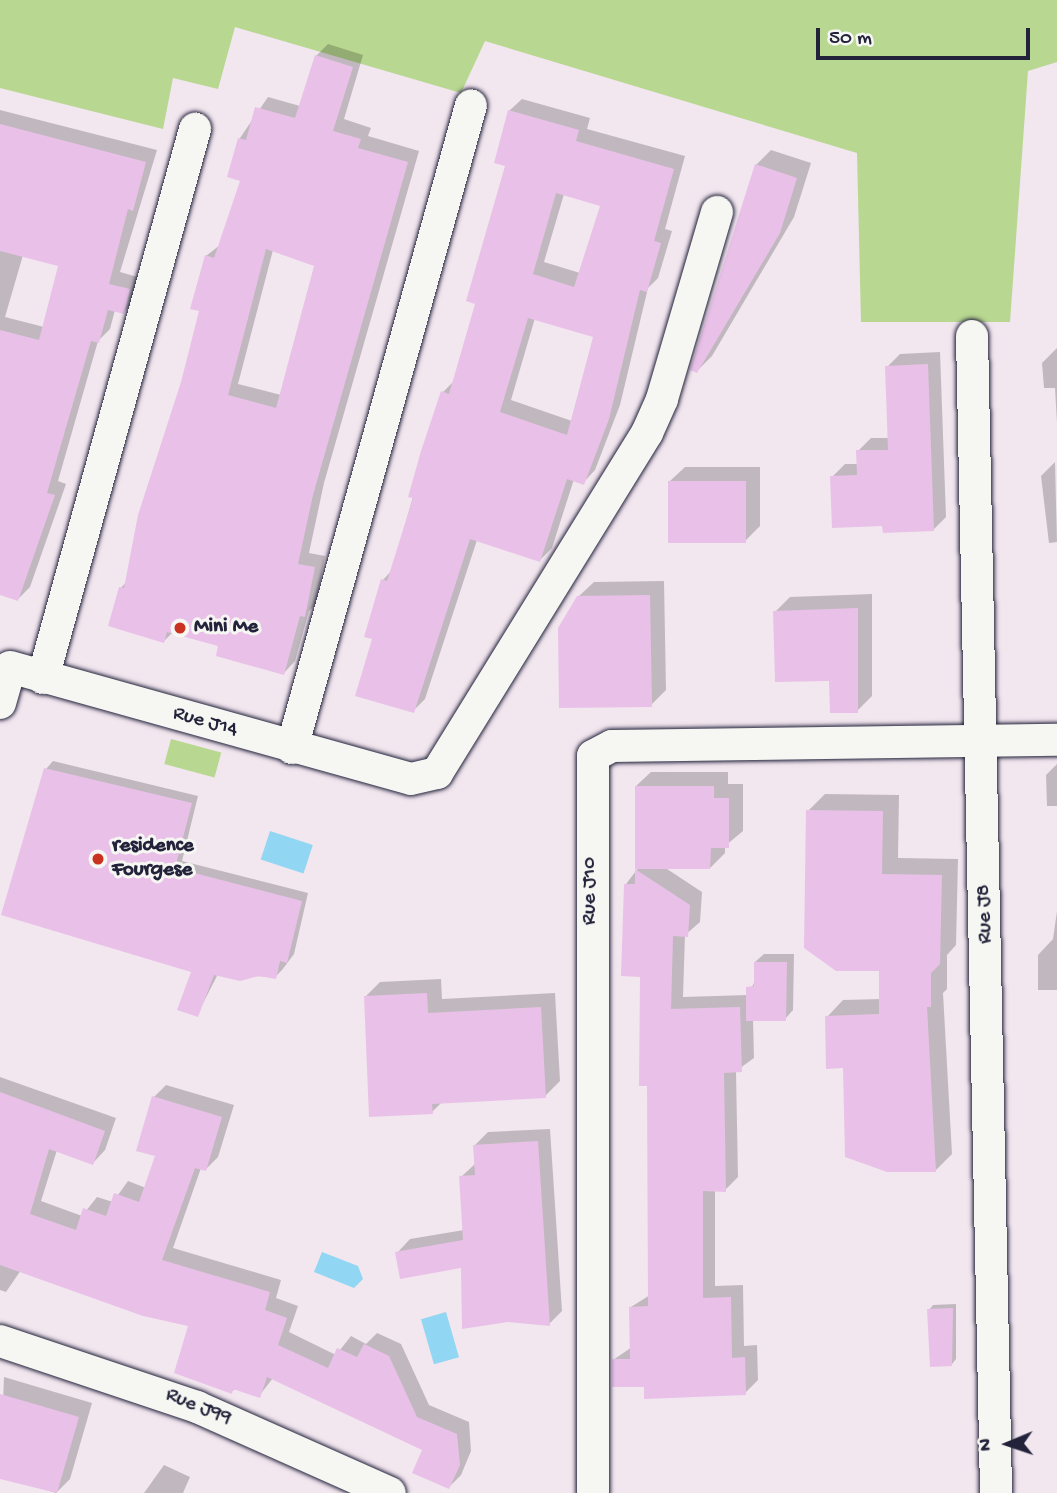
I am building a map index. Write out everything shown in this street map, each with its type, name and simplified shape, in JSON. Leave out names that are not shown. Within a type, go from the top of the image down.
[{"type":"street","points":[[292,748],[471,105]]},
{"type":"street","points":[[43,678],[195,129]]},
{"type":"street","name":"Rue J14","points":[[0,704],[5,666],[411,779],[437,773],[647,433],[662,399],[717,212]]},
{"type":"street","name":"Rue J8","points":[[972,335],[996,1493]]},
{"type":"street","name":"Rue J10","points":[[593,1493],[593,756],[611,746],[1057,740]]},
{"type":"street","name":"Rue J99","points":[[0,1341],[197,1407],[390,1493]]},
{"type":"green space","points":[[0,0],[1057,0],[1057,62],[1028,71],[1010,322],[861,322],[857,153],[485,41],[461,93],[235,27],[218,89],[173,78],[163,129],[0,88]]},
{"type":"green space","points":[[171,739],[221,752],[214,778],[164,764]]},
{"type":"water","points":[[270,831],[313,845],[304,873],[261,860]]},
{"type":"water","points":[[322,1252],[358,1266],[363,1279],[354,1288],[314,1272]]},
{"type":"water","points":[[446,1312],[459,1357],[434,1364],[421,1319]]},
{"type":"building","points":[[315,55],[353,67],[333,131],[361,139],[358,148],[408,162],[313,495],[298,564],[315,567],[305,617],[300,616],[284,675],[216,656],[218,646],[167,632],[164,643],[108,626],[119,587],[124,588],[138,515],[181,382],[199,311],[190,309],[205,255],[214,258],[240,181],[227,177],[238,138],[246,140],[255,107],[295,118]],"holes":[[[266,249],[314,266],[276,408],[228,395]]]},
{"type":"building","points":[[508,110],[579,130],[576,141],[674,169],[654,241],[661,243],[647,292],[640,290],[609,419],[584,485],[567,479],[540,562],[470,539],[414,713],[355,696],[372,639],[364,637],[381,579],[387,581],[413,498],[408,497],[421,451],[441,391],[449,394],[475,304],[466,301],[505,166],[494,163]],"holes":[[[556,193],[600,206],[574,287],[533,274]],[[528,318],[593,337],[567,435],[500,412]]]},
{"type":"building","points":[[0,124],[146,162],[133,211],[128,209],[109,284],[130,289],[124,314],[108,310],[99,343],[91,341],[47,493],[55,495],[18,601],[0,595],[0,330],[39,340],[58,266],[0,251]]},
{"type":"building","points":[[755,164],[797,178],[780,233],[697,373],[690,370]]},
{"type":"building","points":[[928,364],[934,531],[883,533],[882,526],[832,528],[830,476],[857,475],[856,450],[888,450],[885,366]]},
{"type":"building","points":[[668,481],[746,481],[746,543],[668,543]]},
{"type":"building","points":[[650,595],[652,707],[559,708],[558,628],[577,596]]},
{"type":"building","points":[[858,608],[858,713],[830,713],[829,681],[775,682],[773,611]]},
{"type":"building","name":"residence Fourgese","points":[[44,768],[192,803],[175,868],[302,901],[287,963],[280,961],[276,979],[259,976],[240,981],[214,975],[198,1017],[177,1010],[191,972],[1,915]]},
{"type":"building","points":[[635,786],[714,786],[714,798],[729,798],[729,848],[711,848],[710,869],[635,869]]},
{"type":"building","points":[[806,810],[883,811],[882,874],[942,875],[940,964],[931,973],[931,1007],[927,1007],[936,1172],[887,1172],[845,1157],[843,1068],[826,1069],[825,1016],[879,1014],[879,971],[836,971],[804,948]]},
{"type":"building","points":[[635,869],[690,905],[688,937],[673,936],[671,1009],[740,1007],[742,1072],[724,1073],[726,1192],[703,1191],[703,1298],[731,1297],[732,1358],[745,1357],[746,1395],[644,1399],[644,1387],[612,1387],[612,1359],[630,1359],[629,1307],[648,1306],[647,1086],[639,1086],[640,977],[621,976],[624,884],[635,884]]},
{"type":"building","points":[[754,962],[787,962],[786,1021],[746,1021],[746,987],[754,986]]},
{"type":"building","points":[[427,993],[428,1013],[541,1007],[546,1098],[432,1104],[433,1114],[369,1117],[364,996]]},
{"type":"building","points":[[0,1092],[105,1131],[93,1165],[49,1149],[30,1214],[76,1230],[83,1208],[106,1216],[114,1193],[139,1202],[155,1156],[136,1151],[152,1096],[222,1117],[206,1171],[195,1168],[162,1260],[270,1292],[265,1310],[287,1318],[278,1345],[328,1368],[337,1348],[357,1357],[364,1344],[389,1356],[417,1417],[457,1434],[460,1465],[449,1489],[412,1473],[422,1450],[267,1377],[260,1398],[233,1389],[232,1394],[174,1373],[188,1326],[143,1316],[0,1265]]},
{"type":"building","points":[[538,1141],[550,1326],[508,1322],[462,1329],[461,1268],[400,1279],[395,1252],[463,1240],[459,1176],[475,1175],[473,1145]]},
{"type":"building","points":[[953,1308],[952,1366],[930,1367],[927,1309]]},
{"type":"building","points":[[0,1394],[79,1417],[57,1493],[0,1479]]},
{"type":"place","name":"Mini Me","points":[[180,628]]},
{"type":"place","name":"residence Fourgese","points":[[98,859]]}]
